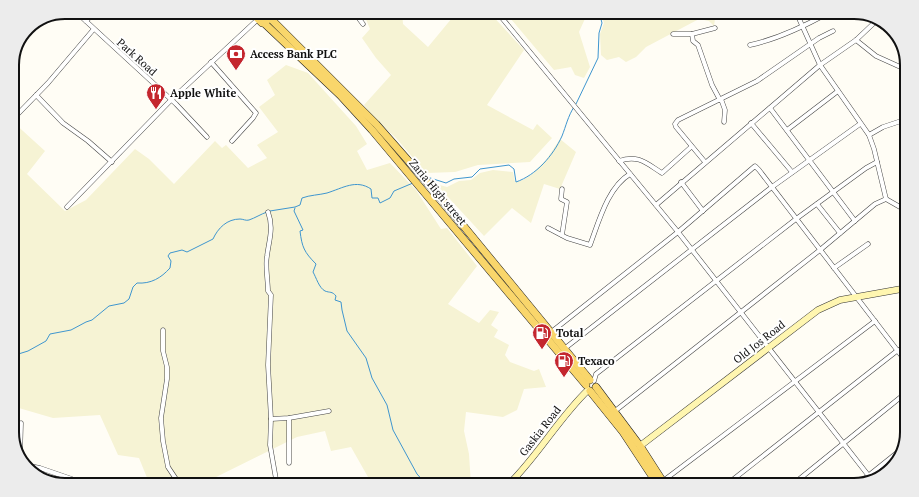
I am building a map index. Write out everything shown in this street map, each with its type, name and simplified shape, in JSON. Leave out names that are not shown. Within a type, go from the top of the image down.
[{"type":"main road","name":"Zaria High street","points":[[264,19],[340,86],[434,190],[564,349],[655,478]]},
{"type":"main road","name":"Zaria High street","points":[[264,19],[340,95],[591,386],[615,411],[640,446],[656,478]]},
{"type":"main road","name":"Old Jos Road","points":[[640,446],[818,310],[828,304],[855,296],[900,289]]},
{"type":"main road","name":"Gaskia Road","points":[[514,478],[570,409],[591,386]]},
{"type":"street","points":[[68,207],[171,100],[258,19]]},
{"type":"street","points":[[359,19],[363,24]]},
{"type":"street","points":[[504,19],[693,250],[869,475],[893,456]]},
{"type":"street","points":[[799,19],[820,65],[869,135],[886,199],[900,207]]},
{"type":"street","points":[[750,45],[771,40],[817,19]]},
{"type":"street","name":"Park Road","points":[[86,21],[93,30],[171,100],[207,137]]},
{"type":"street","points":[[656,205],[680,182],[820,65],[856,40],[873,24]]},
{"type":"street","points":[[674,34],[692,34],[715,28]]},
{"type":"street","points":[[19,112],[93,30]]},
{"type":"street","points":[[705,162],[691,147],[676,127],[676,123],[681,118],[721,100],[768,74],[811,44],[833,31]]},
{"type":"street","points":[[692,34],[693,41],[698,45],[712,85],[725,110],[724,122]]},
{"type":"street","points":[[856,40],[876,56],[900,67]]},
{"type":"street","points":[[211,62],[256,113],[232,141]]},
{"type":"street","points":[[787,130],[838,91]]},
{"type":"street","points":[[36,94],[63,123],[88,141],[112,162]]},
{"type":"street","points":[[770,108],[856,221]]},
{"type":"street","points":[[869,135],[883,127],[900,121]]},
{"type":"street","points":[[751,123],[792,172]]},
{"type":"street","points":[[564,349],[772,187],[860,124]]},
{"type":"street","points":[[619,161],[627,159],[643,161],[662,172],[691,147]]},
{"type":"street","points":[[591,386],[596,374],[717,282],[796,219],[877,162]]},
{"type":"street","points":[[550,333],[678,232],[755,166],[900,353]]},
{"type":"street","points":[[548,228],[562,235],[590,245],[601,216],[620,180],[630,174]]},
{"type":"street","points":[[680,182],[703,211]]},
{"type":"street","points":[[562,189],[561,199],[566,201],[562,235]]},
{"type":"street","points":[[615,411],[820,250],[875,204],[886,199]]},
{"type":"street","points":[[817,204],[840,233]]},
{"type":"street","points":[[268,212],[271,220],[272,234],[266,257],[268,291],[271,295],[268,365],[271,419],[270,445],[276,478]]},
{"type":"street","points":[[834,268],[868,244]]},
{"type":"street","points":[[666,478],[796,382],[875,321]]},
{"type":"street","points":[[163,330],[163,351],[167,367],[167,379],[161,418],[168,467],[175,478]]},
{"type":"street","points":[[735,478],[898,350]]},
{"type":"street","points":[[801,478],[900,398]]},
{"type":"street","points":[[271,419],[289,418],[330,411]]},
{"type":"street","points":[[289,418],[290,463]]},
{"type":"street","points":[[20,443],[21,423]]},
{"type":"street","points":[[35,467],[69,478]]},
{"type":"shaded area","points":[[366,19],[403,19],[403,24],[428,47],[451,19],[495,19],[524,50],[487,105],[533,130],[537,124],[552,138],[530,162],[478,165],[455,172],[426,173],[396,138],[375,119],[364,105],[391,75],[376,58],[362,38],[370,29]]},
{"type":"shaded area","points":[[511,19],[585,19],[579,32],[590,67],[584,78],[575,75],[571,67],[554,70]]},
{"type":"shaded area","points":[[603,19],[699,19],[646,47],[636,57],[626,62],[619,57],[607,60],[601,55],[600,34],[604,23]]},
{"type":"shaded area","points":[[699,19],[715,19],[714,26],[709,21]]},
{"type":"shaded area","points":[[286,65],[308,73],[356,126],[367,144],[357,151],[367,170],[390,163],[416,190],[441,229],[447,228],[477,266],[448,304],[479,323],[490,310],[499,312],[491,325],[498,330],[494,337],[509,345],[505,355],[510,362],[534,371],[539,369],[546,387],[524,389],[517,410],[503,417],[466,412],[464,431],[469,454],[471,478],[369,478],[351,447],[331,451],[325,431],[297,437],[214,478],[147,478],[139,458],[118,455],[100,415],[53,418],[19,408],[19,127],[45,151],[27,174],[65,211],[86,200],[135,149],[149,159],[174,184],[215,141],[222,148],[226,145],[248,168],[267,158],[257,145],[278,132],[259,107],[275,95],[267,80]]},
{"type":"shaded area","points":[[560,139],[576,152],[560,189],[544,184],[531,223],[512,208],[484,236],[436,184],[447,187],[459,181],[471,180],[480,173],[493,170],[513,172],[515,182],[523,180],[532,174],[546,160]]},
{"type":"waterway","points":[[576,104],[598,58],[599,33],[602,23],[601,19]]},
{"type":"waterway","points":[[427,177],[446,183],[454,179],[472,177],[480,169],[509,165],[514,169],[516,182],[523,179],[537,170],[554,151],[574,107]]},
{"type":"waterway","points":[[270,211],[295,207],[300,205],[302,198],[327,193],[349,185],[360,185],[371,189],[372,198],[378,198],[380,203],[390,198],[394,191],[413,183]]},
{"type":"waterway","points":[[295,208],[294,211],[303,230],[300,231],[303,245],[306,253],[316,264],[313,272],[323,290],[335,294],[335,300],[341,302],[347,331],[366,358],[372,378],[387,405],[393,430],[421,478]]},
{"type":"waterway","points":[[19,354],[28,351],[46,341],[50,334],[71,330],[92,320],[109,306],[124,303],[129,299],[133,287],[137,283],[155,280],[170,268],[171,261],[168,256],[170,253],[182,250],[187,252],[213,239],[220,228],[227,222],[235,219],[249,220],[267,212]]},
{"type":"place","name":"Access Bank PLC","points":[[236,71]]},
{"type":"place","name":"Apple White","points":[[156,110]]},
{"type":"place","name":"Total","points":[[542,350]]},
{"type":"place","name":"Texaco","points":[[564,378]]}]
